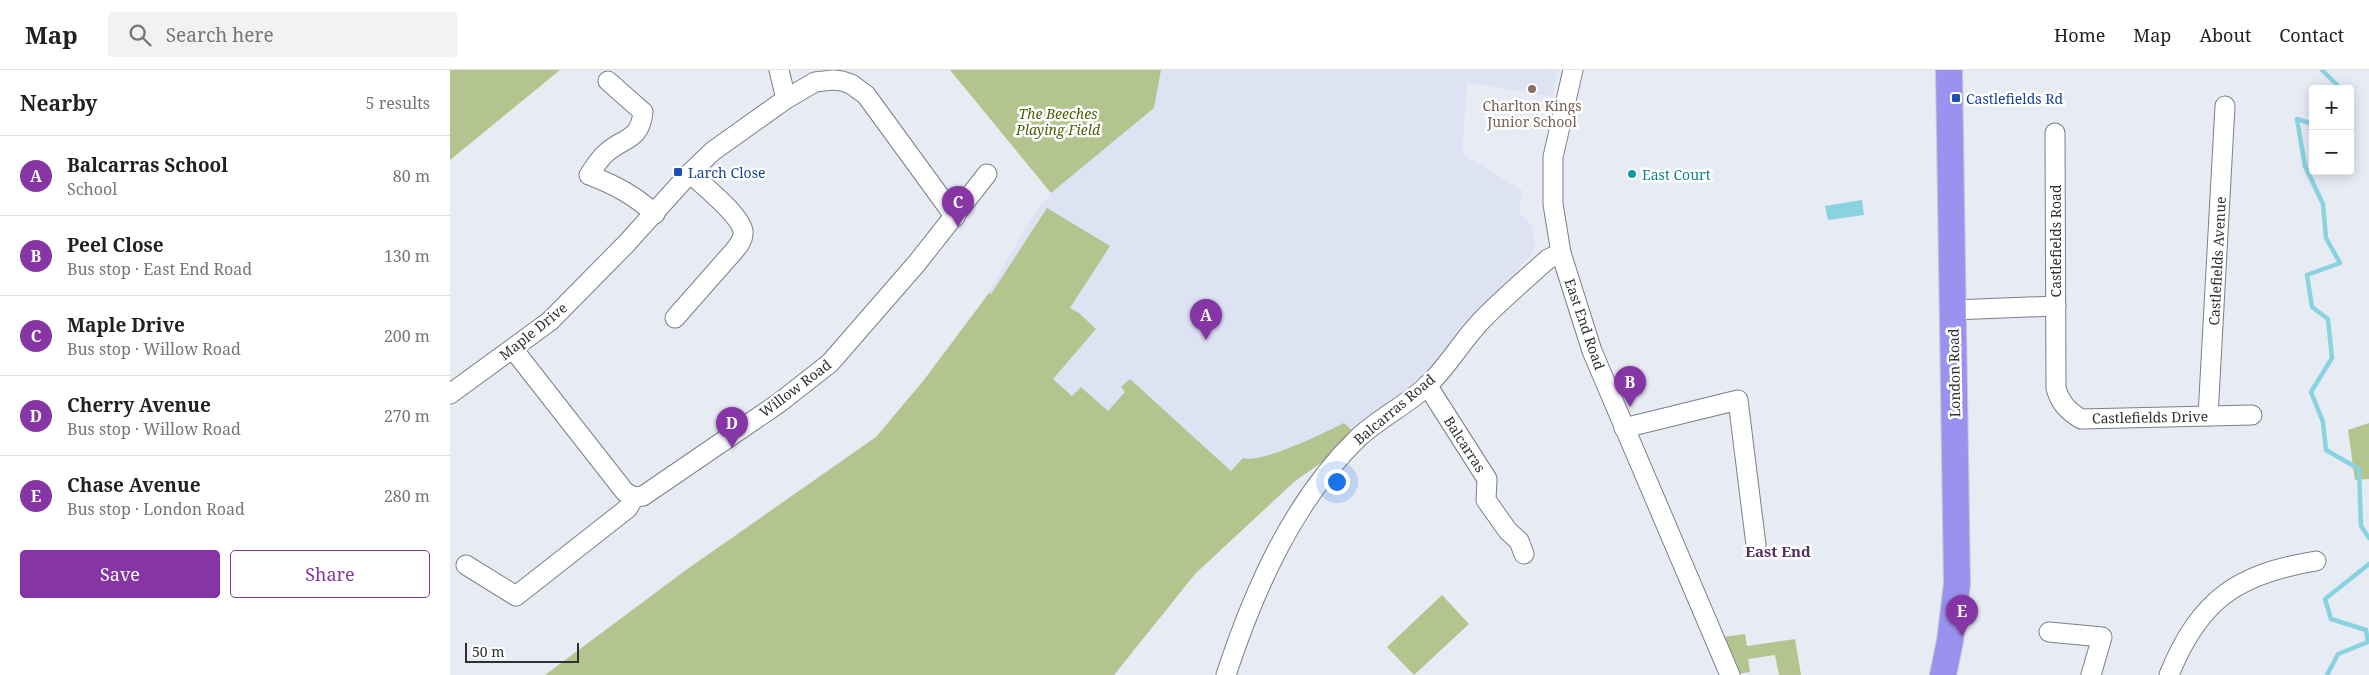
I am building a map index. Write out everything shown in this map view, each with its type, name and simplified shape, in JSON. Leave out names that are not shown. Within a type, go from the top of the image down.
[{"type":"highway","name":"London Road","points":[[1943,675],[1958,584],[1949,70]]},
{"type":"street","points":[[779,70],[786,100]]},
{"type":"street","name":"East End Road","points":[[1572,70],[1553,157],[1553,204],[1561,253],[1592,351],[1730,675]]},
{"type":"street","name":"Maple Drive","points":[[453,387],[513,349],[550,321],[655,214],[690,173],[713,151],[822,75],[833,80],[851,84],[866,95],[955,217]]},
{"type":"street","points":[[608,81],[643,112],[642,120],[635,135],[605,154],[589,175],[636,197],[655,214]]},
{"type":"street","name":"Castlefields Avenue","points":[[2208,416],[2225,106]]},
{"type":"street","name":"Castlefields Road","points":[[1953,310],[2056,306],[2055,133]]},
{"type":"street","points":[[675,318],[734,251],[742,241],[743,236],[743,230],[738,220],[690,173]]},
{"type":"street","name":"Willow Road","points":[[466,565],[516,596],[628,508],[634,497],[647,494],[692,460],[779,403],[830,363],[955,217],[987,174]]},
{"type":"street","name":"Balcarras Road","points":[[1226,675],[1252,602],[1296,516],[1340,456],[1378,420],[1427,386],[1481,321],[1548,258],[1561,253]]},
{"type":"street","name":"Castlefields Drive","points":[[2056,306],[2056,388],[2062,403],[2073,414],[2081,418],[2252,415]]},
{"type":"street","points":[[513,349],[625,492],[634,497]]},
{"type":"street","name":"Balcarras","points":[[1427,386],[1487,479],[1486,500],[1508,531],[1519,541],[1524,554]]},
{"type":"street","points":[[1624,428],[1738,400],[1756,545]]},
{"type":"street","points":[[2169,675],[2181,646],[2190,631],[2200,617],[2225,594],[2240,584],[2268,571],[2316,561]]},
{"type":"street","points":[[2050,632],[2102,637],[2091,675]]},
{"type":"shaded area","points":[[1161,70],[1558,70],[1552,97],[1467,82],[1462,154],[1522,190],[1519,212],[1532,226],[1535,243],[1531,255],[1517,270],[1509,287],[1422,379],[1337,452],[1295,481],[1195,574],[1114,675],[545,675],[686,570],[876,437],[924,380],[983,301],[1036,211],[1051,193],[1154,108]]},
{"type":"green space","points":[[450,70],[560,70],[450,160]]},
{"type":"green space","name":"The Beeches Playing Field","points":[[950,70],[1161,70],[1154,108],[1051,193]]},
{"type":"green space","points":[[1047,208],[1110,246],[1070,308],[1079,313],[1096,329],[1053,379],[1072,396],[1081,387],[1108,411],[1125,392],[1121,387],[1130,379],[1231,471],[1243,458],[1252,459],[1278,452],[1344,423],[1355,433],[1337,452],[1295,481],[1195,574],[1114,675],[545,675],[686,570],[876,437],[924,380],[989,293],[991,294]]},
{"type":"green space","points":[[2369,423],[2369,479],[2355,480],[2348,430]]},
{"type":"green space","points":[[1442,595],[1469,624],[1414,675],[1387,647]]},
{"type":"green space","points":[[1745,634],[1747,646],[1795,639],[1801,675],[1779,675],[1775,655],[1748,659],[1750,672],[1730,675],[1716,638]]},
{"type":"water","points":[[1862,200],[1864,215],[1828,220],[1825,206]]},
{"type":"waterway","points":[[2322,70],[2337,85]]},
{"type":"waterway","points":[[2309,123],[2297,119],[2305,166],[2323,204],[2326,238],[2340,263],[2307,275],[2312,307],[2328,319],[2332,358],[2311,392],[2323,422],[2326,450],[2359,469],[2361,526],[2369,538]]},
{"type":"waterway","points":[[2327,675],[2338,654],[2368,642],[2366,630],[2331,619],[2325,599],[2369,564]]},
{"type":"place","name":"Charlton Kings Junior School","points":[[1532,89]]},
{"type":"place","name":"Castlefields Rd","points":[[1956,98]]},
{"type":"place","name":"Larch Close","points":[[678,172]]},
{"type":"place","name":"East Court","points":[[1632,174]]},
{"type":"place","name":"Maple Drive","points":[[958,227]]},
{"type":"place","name":"Balcarras School","points":[[1206,340]]},
{"type":"place","name":"Peel Close","points":[[1630,407]]},
{"type":"place","name":"Cherry Avenue","points":[[732,448]]},
{"type":"place","name":"Chase Avenue","points":[[1962,636]]},
{"type":"district","name":"East End","points":[[1778,551]]}]
